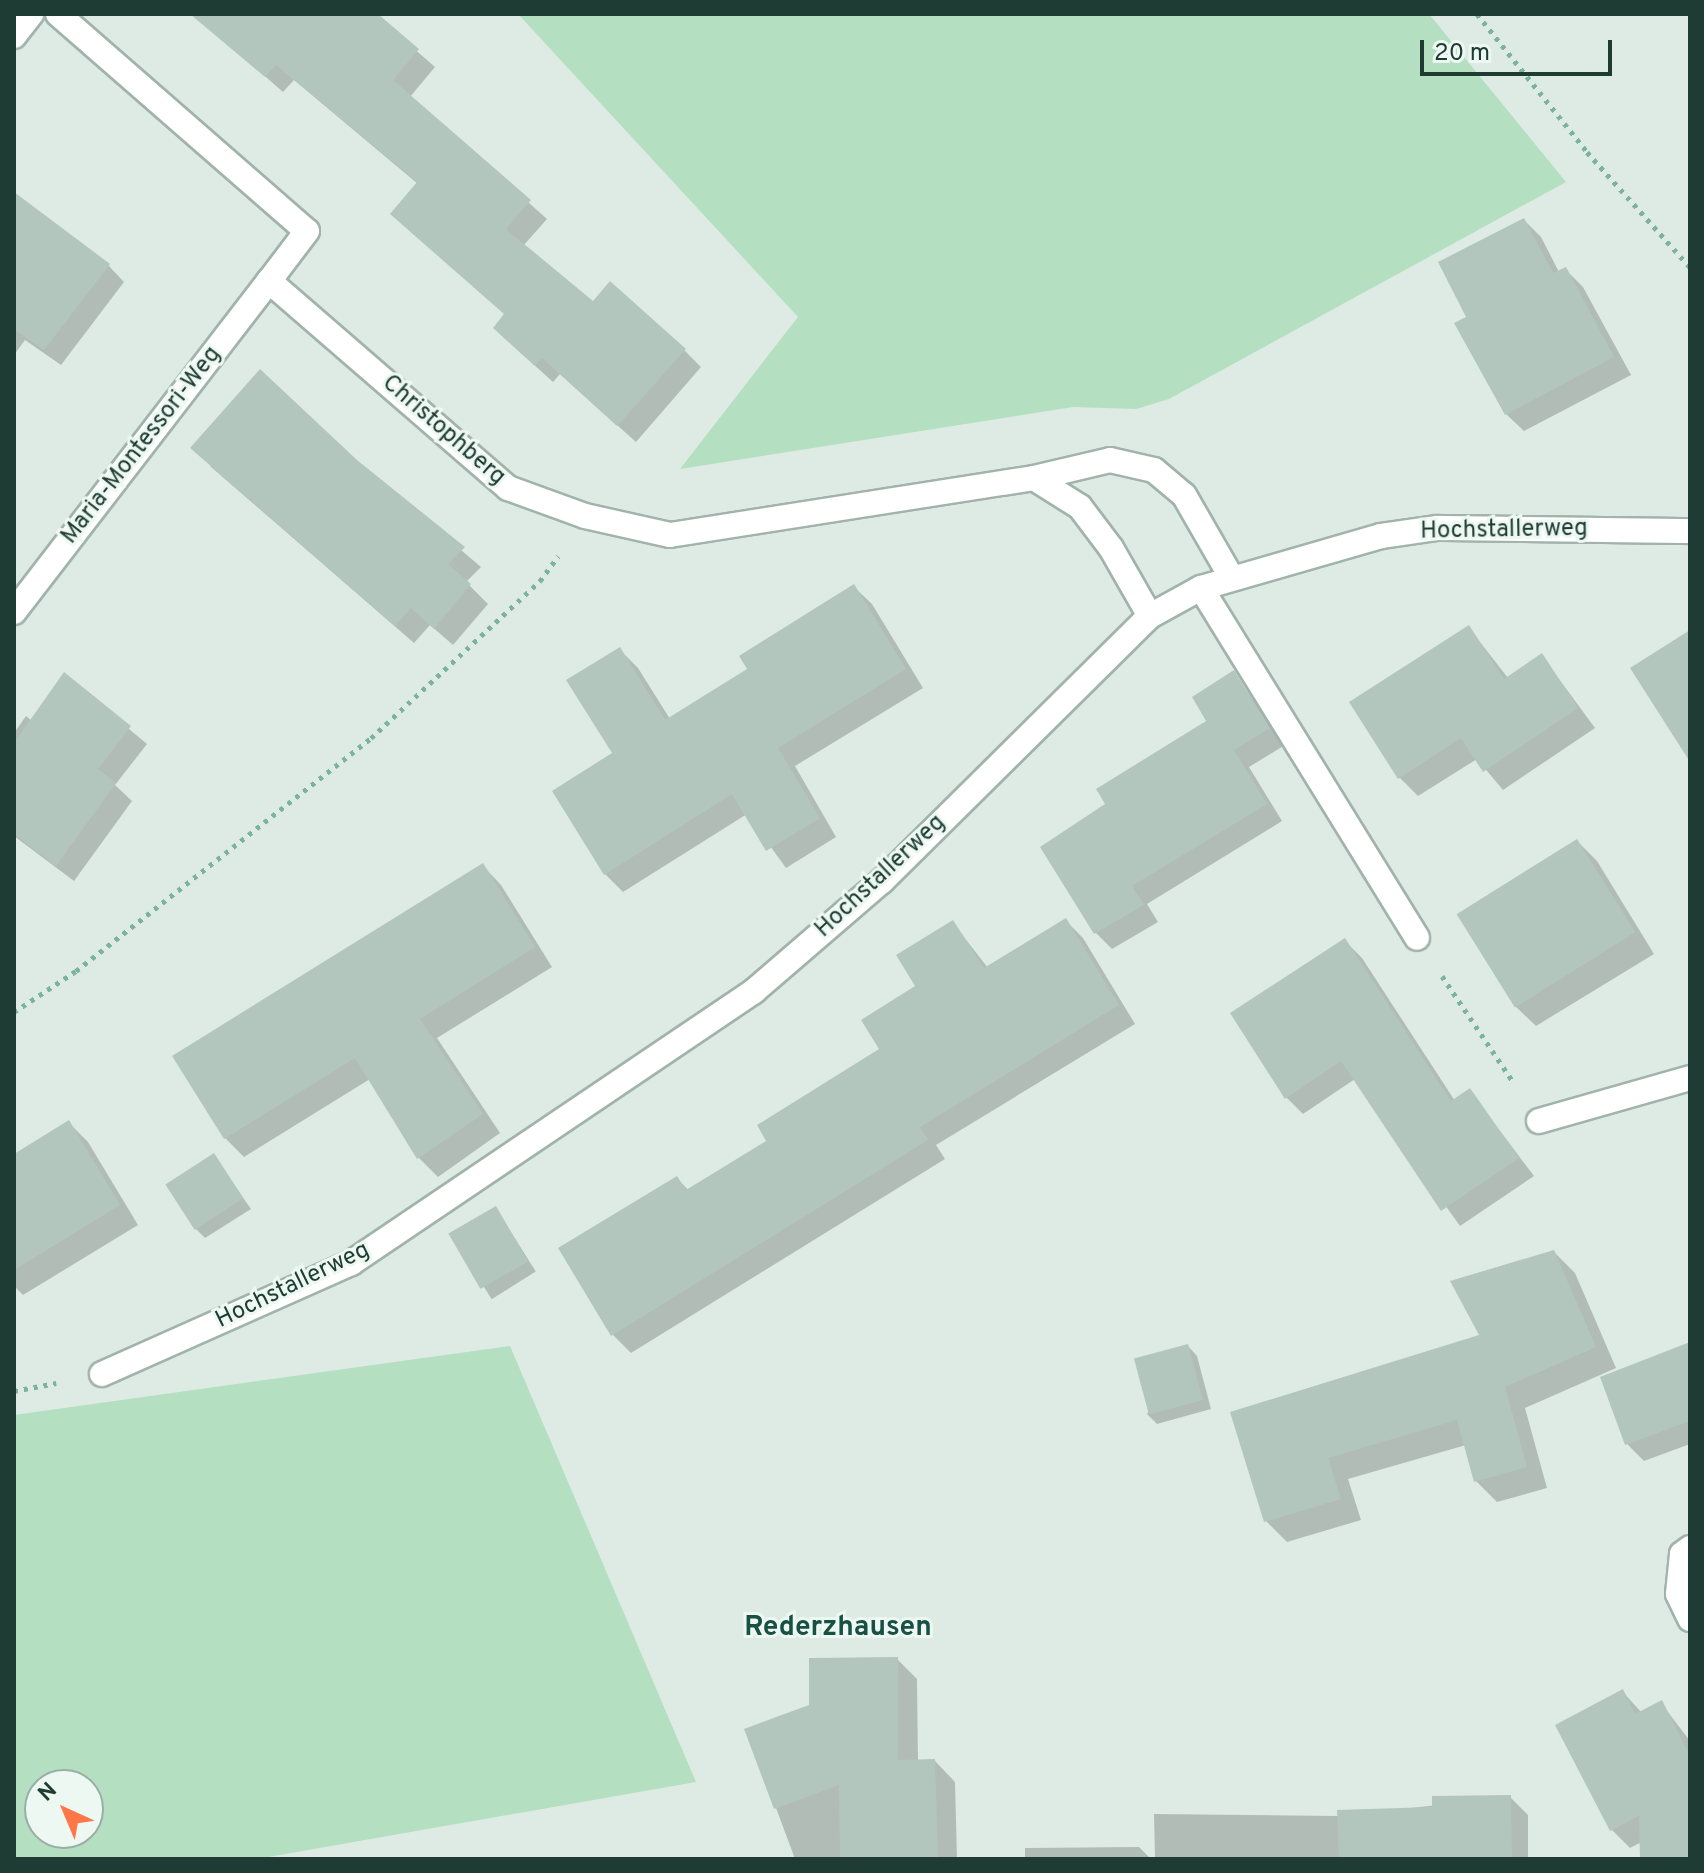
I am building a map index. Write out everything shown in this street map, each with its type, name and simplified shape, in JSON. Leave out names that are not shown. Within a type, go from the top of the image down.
[{"type":"street","points":[[14,36],[31,14]]},
{"type":"street","points":[[58,14],[307,231],[269,281]]},
{"type":"street","name":"Christophberg","points":[[269,281],[508,488],[585,516],[670,535],[1034,478],[1110,460],[1154,470],[1184,495],[1230,575]]},
{"type":"street","name":"Maria-Montessori-Weg","points":[[14,612],[269,281]]},
{"type":"street","points":[[1034,478],[1080,507],[1111,548],[1150,616]]},
{"type":"street","name":"Hochstallerweg","points":[[102,1374],[351,1263],[754,991],[882,881],[1150,616],[1201,588],[1230,575],[1381,536],[1437,528],[1690,531]]},
{"type":"street","points":[[1201,588],[1417,938]]},
{"type":"street","points":[[1539,1121],[1690,1078]]},
{"type":"street","points":[[1690,1548],[1682,1554],[1678,1594],[1690,1619]]},
{"type":"path","points":[[1477,14],[1587,152],[1690,267]]},
{"type":"path","points":[[14,1012],[76,971],[371,738],[540,581],[585,516]]},
{"type":"path","points":[[1417,938],[1539,1121]]},
{"type":"green space","points":[[518,14],[1429,14],[1566,182],[1169,399],[1136,409],[1073,407],[680,469],[798,317]]},
{"type":"green space","points":[[510,1346],[696,1782],[257,1859],[14,1859],[14,1415]]},
{"type":"building","points":[[190,14],[378,14],[419,49],[393,80],[531,200],[506,229],[593,301],[610,281],[686,349],[617,426],[542,358],[535,366],[493,328],[504,314],[390,214],[417,182],[276,65],[265,77]]},
{"type":"building","points":[[14,192],[110,264],[44,350],[14,329]]},
{"type":"building","points":[[1524,218],[1553,273],[1566,267],[1614,357],[1505,415],[1454,323],[1466,317],[1438,262]]},
{"type":"building","points":[[260,369],[357,460],[465,547],[448,564],[471,584],[434,629],[411,608],[395,626],[190,448]]},
{"type":"building","points":[[854,584],[906,669],[778,748],[820,818],[766,851],[732,794],[604,875],[552,791],[612,753],[566,680],[620,647],[665,720],[747,669],[739,656]]},
{"type":"building","points":[[1469,625],[1504,679],[1542,653],[1578,708],[1483,772],[1461,738],[1398,779],[1349,702]]},
{"type":"building","points":[[1690,630],[1690,762],[1630,668]]},
{"type":"building","points":[[1234,670],[1270,728],[1234,750],[1267,804],[1132,886],[1144,905],[1094,934],[1040,847],[1105,804],[1096,789],[1206,721],[1192,697]]},
{"type":"building","points":[[64,672],[131,726],[98,769],[116,783],[56,866],[14,834],[14,743]]},
{"type":"building","points":[[1577,839],[1635,932],[1515,1008],[1457,914]]},
{"type":"building","points":[[483,863],[535,947],[420,1019],[483,1114],[417,1159],[355,1058],[224,1139],[172,1056]]},
{"type":"building","points":[[1066,918],[1119,1005],[920,1127],[928,1140],[611,1336],[558,1248],[677,1176],[686,1190],[766,1141],[757,1125],[879,1049],[861,1020],[915,986],[896,955],[953,920],[984,968]]},
{"type":"building","points":[[1345,938],[1451,1101],[1470,1088],[1519,1158],[1441,1211],[1341,1061],[1285,1099],[1230,1013]]},
{"type":"building","points":[[69,1120],[120,1205],[14,1270],[14,1154]]},
{"type":"building","points":[[214,1153],[243,1198],[195,1230],[165,1185]]},
{"type":"building","points":[[496,1206],[528,1261],[480,1289],[448,1234]]},
{"type":"building","points":[[1554,1250],[1596,1347],[1505,1387],[1527,1467],[1474,1482],[1457,1420],[1328,1458],[1341,1499],[1264,1522],[1230,1412],[1479,1335],[1450,1281]]},
{"type":"building","points":[[1690,1342],[1690,1421],[1625,1445],[1600,1377]]},
{"type":"building","points":[[1188,1344],[1203,1400],[1149,1415],[1134,1358]]},
{"type":"building","points":[[898,1657],[898,1760],[935,1759],[938,1858],[840,1859],[839,1785],[774,1809],[744,1729],[809,1705],[809,1658]]},
{"type":"building","points":[[1623,1689],[1635,1714],[1662,1700],[1690,1756],[1690,1859],[1640,1859],[1639,1816],[1610,1831],[1555,1725]]},
{"type":"building","points":[[1511,1795],[1512,1859],[1339,1859],[1337,1810],[1432,1807],[1432,1796]]},
{"type":"district","name":"Rederzhausen","points":[[838,1628]]}]
